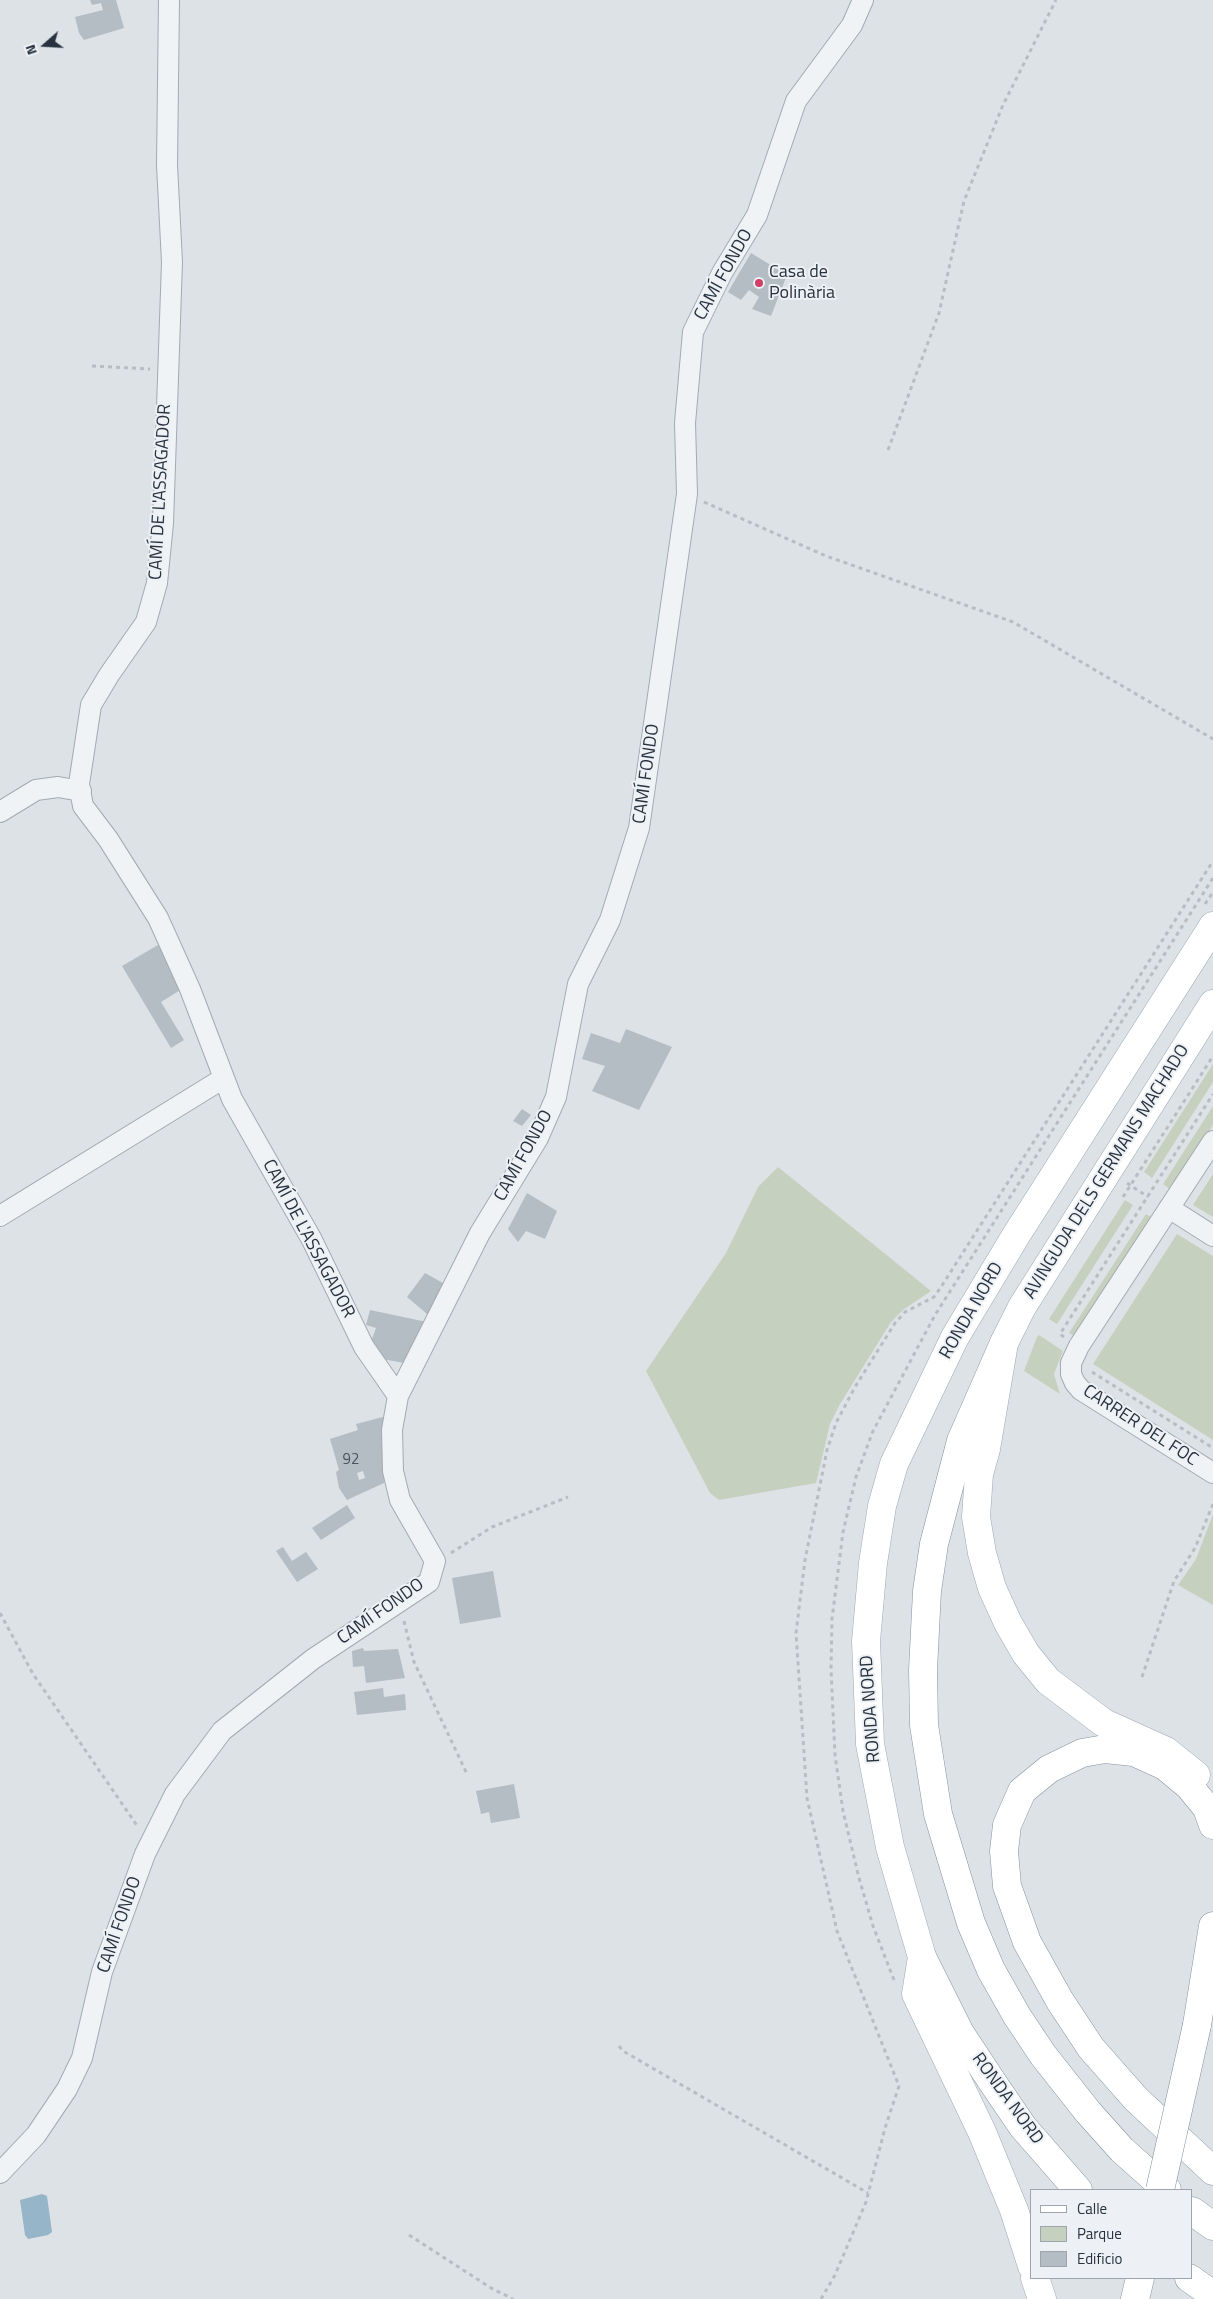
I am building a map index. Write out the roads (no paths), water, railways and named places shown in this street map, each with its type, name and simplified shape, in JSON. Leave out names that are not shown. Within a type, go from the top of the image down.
[{"type":"main road","name":"RONDA NORD","points":[[1077,2189],[1023,2126],[960,2034],[922,1957],[890,1847],[870,1744],[866,1641],[873,1563],[882,1506],[894,1464],[955,1337],[1016,1237],[1213,926]]},
{"type":"main road","name":"AVINGUDA DELS GERMANS MACHADO","points":[[1004,1343],[1022,1307],[1213,1004]]},
{"type":"main road","points":[[1004,1343],[986,1449],[979,1474],[976,1517],[982,1553],[992,1588],[1008,1623],[1026,1654],[1048,1682],[1104,1723],[1166,1751],[1194,1772],[1213,1800]]},
{"type":"main road","points":[[1004,1343],[961,1441],[934,1544],[927,1591],[923,1670],[924,1725],[938,1814],[971,1922],[991,1970],[1017,2016],[1043,2055],[1088,2112],[1122,2150],[1166,2189]]},
{"type":"main road","points":[[1213,1825],[1207,1808],[1189,1786],[1165,1766],[1134,1752],[1105,1749],[1082,1753],[1049,1768],[1022,1791],[1007,1825],[1004,1851],[1007,1886],[1028,1942],[1065,2009],[1091,2048],[1136,2099],[1213,2171]]},
{"type":"main road","points":[[1160,2189],[1206,2018],[1213,1926]]},
{"type":"main road","points":[[922,1957],[916,1994],[982,2132],[1014,2210],[1030,2260]]},
{"type":"main road","points":[[1193,2212],[1213,2226]]},
{"type":"main road","points":[[1035,2279],[1042,2299]]},
{"type":"main road","points":[[1136,2299],[1140,2279]]},
{"type":"main road","points":[[1148,2299],[1153,2279]]},
{"type":"main road","points":[[1189,2279],[1213,2295]]},
{"type":"street","name":"CAMÍ DE L'ASSAGADOR","points":[[169,0],[167,165],[172,262],[163,523],[157,583],[146,622],[109,675],[91,705],[79,784],[83,806],[108,839],[158,918],[190,989],[232,1099],[312,1240],[364,1347],[398,1396]]},
{"type":"street","name":"CAMÍ FONDO","points":[[0,2173],[36,2135],[68,2089],[82,2058],[102,1972],[150,1843],[175,1794],[222,1732],[314,1659],[429,1582],[435,1561],[400,1500],[393,1471],[392,1430],[398,1396],[480,1233],[538,1138],[556,1097],[578,984],[610,920],[639,828],[687,494],[685,423],[693,332],[722,272],[757,215],[796,101],[852,25],[863,0]]},
{"type":"street","points":[[0,812],[36,790],[58,788],[81,791]]},
{"type":"street","points":[[0,1216],[224,1078]]},
{"type":"street","points":[[1213,1141],[1162,1205],[1213,1236]]},
{"type":"street","name":"CARRER DEL FOC","points":[[1162,1205],[1079,1346],[1071,1363],[1071,1374],[1081,1390],[1213,1473]]},
{"type":"water","points":[[42,2194],[47,2196],[52,2232],[48,2235],[28,2239],[25,2235],[20,2200]]},
{"type":"place","name":"Casa de Polinària","points":[[759,283]]}]
